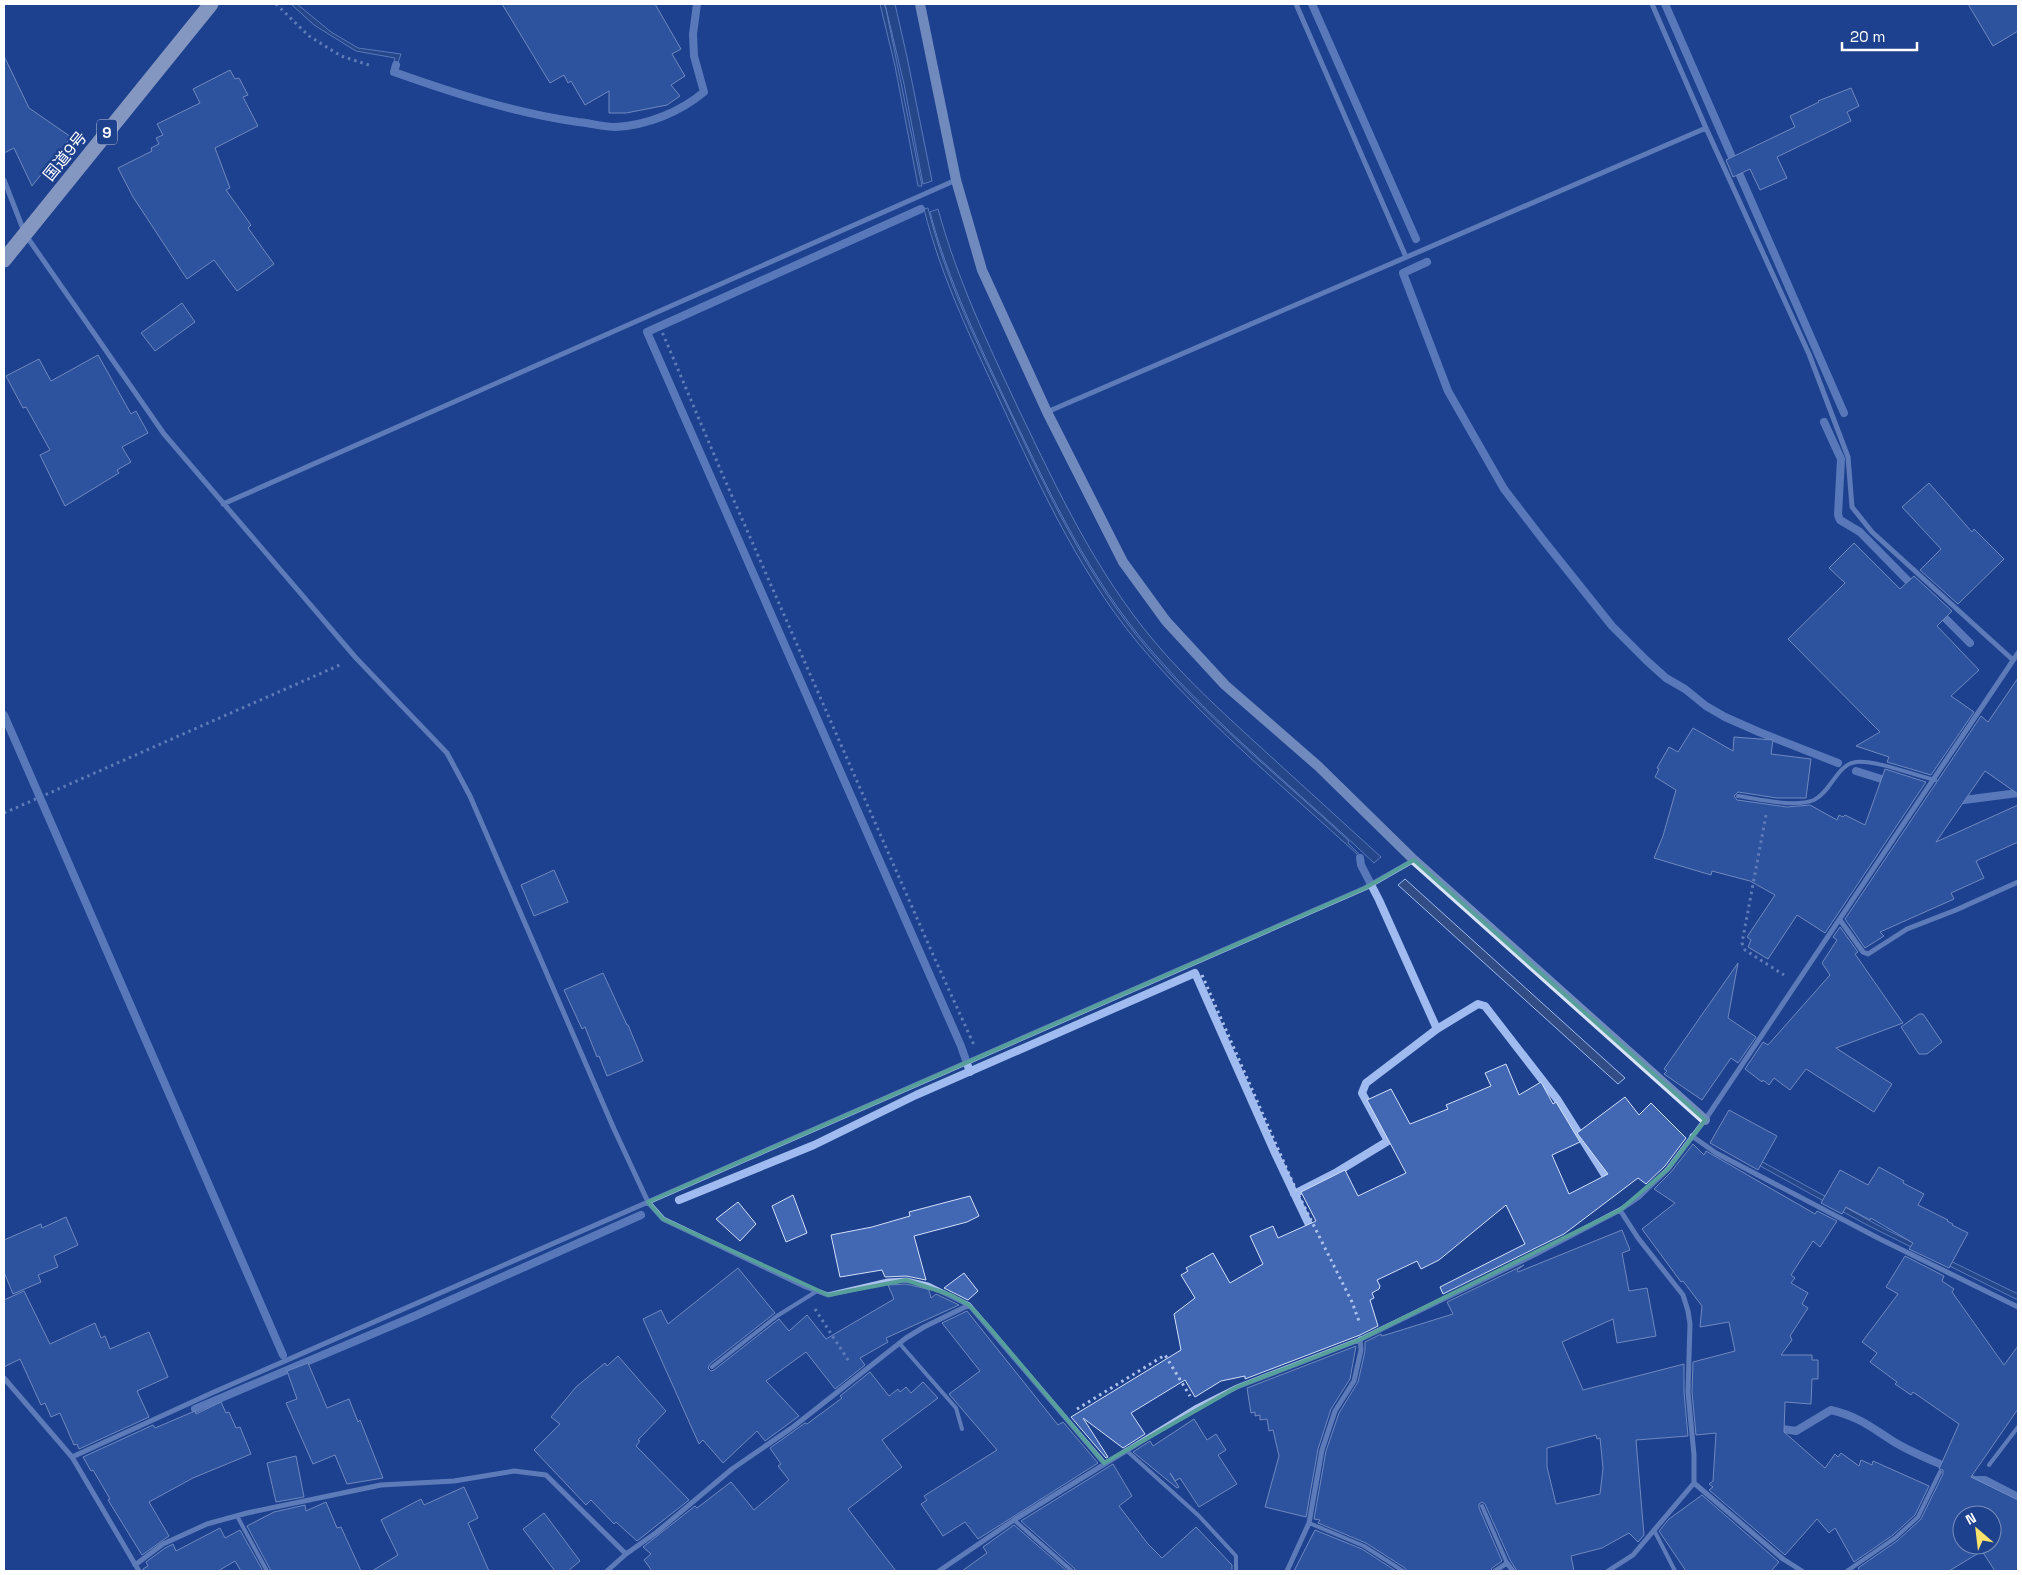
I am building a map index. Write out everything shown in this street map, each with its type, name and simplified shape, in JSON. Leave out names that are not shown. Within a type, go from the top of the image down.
[{"type":"highway","name":"国道9号","points":[[4,260],[211,4]]},
{"type":"street","points":[[920,4],[956,180],[982,270],[1047,412],[1123,562],[1166,621],[1225,685],[1318,766],[1414,860],[1706,1120]]},
{"type":"street","points":[[1296,4],[1406,258]]},
{"type":"street","points":[[1652,4],[1809,354],[1848,457],[1852,507],[1872,532],[2013,660]]},
{"type":"street","points":[[1047,412],[1706,128]]},
{"type":"street","points":[[4,180],[25,234],[164,434],[356,658],[447,753],[470,796],[614,1129],[648,1202],[663,1219],[828,1295],[888,1281],[906,1280],[928,1285],[969,1305],[1104,1464]]},
{"type":"street","points":[[223,504],[956,180]]},
{"type":"street","points":[[940,1571],[1014,1520],[1196,1407],[1237,1387],[1362,1338],[1534,1255],[1620,1210],[1639,1197],[1668,1169],[1706,1120],[1935,780],[2018,653]]},
{"type":"street","points":[[72,1457],[214,1392],[1366,888],[1414,860]]},
{"type":"street","points":[[1840,920],[1863,952],[1868,954],[1907,929],[1956,910],[2018,882]]},
{"type":"street","points":[[1692,1136],[1716,1153],[1880,1239],[2018,1307]]},
{"type":"street","points":[[1608,1571],[1633,1555],[1694,1483],[1694,1455],[1688,1392],[1690,1324],[1688,1311],[1683,1295],[1638,1238],[1620,1210]]},
{"type":"street","points":[[607,1571],[732,1469],[793,1427],[900,1344],[924,1327],[969,1305]]},
{"type":"street","points":[[1287,1571],[1303,1540],[1309,1523],[1322,1450],[1335,1411],[1354,1381],[1362,1338]]},
{"type":"street","points":[[4,1378],[72,1457],[138,1571]]},
{"type":"street","points":[[135,1565],[163,1544],[207,1524],[237,1516],[381,1485],[454,1481],[514,1471],[546,1474],[626,1554]]},
{"type":"street","points":[[1694,1483],[1783,1559],[1802,1571]]},
{"type":"street","points":[[1495,1571],[1507,1563],[1513,1571]]},
{"type":"lane","points":[[1738,796],[1801,803],[1814,800],[1827,790],[1837,774],[1854,762],[1874,763],[1935,780]]},
{"type":"lane","points":[[712,1367],[778,1316],[817,1291]]},
{"type":"lane","points":[[900,1344],[956,1408],[962,1429]]},
{"type":"lane","points":[[1989,1465],[2018,1427]]},
{"type":"lane","points":[[1126,1450],[1199,1516],[1236,1556],[1236,1571]]},
{"type":"lane","points":[[1847,1571],[1895,1538],[1918,1517],[1940,1472]]},
{"type":"lane","points":[[1482,1506],[1507,1563]]},
{"type":"lane","points":[[237,1516],[267,1571]]},
{"type":"lane","points":[[1014,1520],[1072,1571]]},
{"type":"lane","points":[[1309,1523],[1364,1546],[1403,1571]]},
{"type":"lane","points":[[1654,1530],[1675,1571]]},
{"type":"path","points":[[276,4],[309,36],[341,56],[369,65]]},
{"type":"path","points":[[655,314],[721,471],[980,1058]]},
{"type":"path","points":[[4,813],[356,658]]},
{"type":"path","points":[[1769,800],[1742,943],[1745,950],[1797,983]]},
{"type":"path","points":[[1196,962],[1296,1190],[1352,1302],[1362,1338]]},
{"type":"path","points":[[817,1291],[812,1305],[858,1376]]},
{"type":"path","points":[[1064,1418],[1166,1355],[1196,1407]]},
{"type":"highlighted area","points":[[1414,860],[1705,1120],[1668,1169],[1620,1210],[1359,1340],[1237,1387],[1104,1463],[969,1305],[951,1295],[906,1280],[828,1295],[663,1219],[648,1202],[1365,888]]},
{"type":"water","points":[[297,4],[331,32],[358,48],[401,54],[394,74],[391,73],[395,58],[356,51],[314,25],[292,5]]},
{"type":"water","points":[[880,4],[884,4],[886,9],[922,186],[918,186],[895,66]]},
{"type":"water","points":[[885,4],[895,4],[907,57],[932,181],[923,184],[904,84]]},
{"type":"water","points":[[928,208],[952,284],[984,357],[1037,470],[1069,532],[1105,592],[1147,648],[1170,674],[1219,724],[1349,841],[1348,843],[1361,856],[1364,865],[1360,866],[1357,854],[1251,759],[1174,684],[1126,628],[1105,598],[1066,535],[978,354],[957,307],[939,259],[924,209]]},
{"type":"water","points":[[938,209],[954,261],[1007,385],[1079,530],[1114,587],[1154,641],[1191,681],[1381,857],[1374,863],[1203,706],[1150,649],[1108,594],[1056,504],[976,337],[955,288],[937,238],[930,212]]},
{"type":"water","points":[[1405,879],[1625,1078],[1618,1084],[1398,885]]},
{"type":"water","points":[[1717,1137],[1885,1229],[2018,1294],[2018,1300],[1867,1225],[1715,1141]]},
{"type":"building","points":[[502,4],[655,4],[681,49],[672,54],[685,76],[671,85],[680,96],[667,105],[626,113],[609,113],[609,91],[585,105],[571,81],[568,83],[564,75],[550,83]]},
{"type":"building","points":[[1968,4],[2018,4],[2018,31],[1993,46]]},
{"type":"building","points":[[4,56],[29,108],[71,137],[32,186],[14,148],[4,153]]},
{"type":"building","points":[[230,70],[235,79],[239,78],[248,95],[243,97],[258,126],[215,148],[230,188],[226,190],[251,225],[248,228],[274,264],[237,291],[214,260],[187,279],[133,197],[118,168],[152,151],[151,148],[159,144],[156,138],[163,135],[157,124],[200,103],[193,89]]},
{"type":"building","points":[[1851,88],[1859,106],[1847,112],[1851,121],[1777,157],[1787,178],[1760,190],[1750,169],[1733,177],[1726,160],[1795,127],[1790,116],[1818,101]]},
{"type":"building","points":[[182,303],[195,322],[155,351],[141,333]]},
{"type":"building","points":[[98,355],[131,414],[136,411],[148,433],[122,447],[131,462],[117,470],[119,473],[65,506],[40,455],[50,450],[26,407],[23,408],[6,376],[39,359],[51,381]]},
{"type":"building","points":[[1929,483],[1972,532],[1974,529],[2004,559],[1958,604],[1920,570],[1941,549],[1902,507]]},
{"type":"building","points":[[1854,543],[1900,589],[1914,576],[1952,611],[1937,626],[1979,670],[1951,696],[1974,712],[1931,775],[1887,762],[1889,757],[1856,746],[1880,732],[1788,639],[1845,583],[1829,568]]},
{"type":"building","points":[[2018,678],[2018,794],[1985,771],[1936,842],[2018,805],[2018,842],[1976,861],[1984,878],[1951,893],[1954,899],[1880,932],[1884,936],[1865,948],[1845,919],[1981,716],[1988,722]]},
{"type":"building","points":[[1693,728],[1733,751],[1734,737],[1773,740],[1771,754],[1811,759],[1806,798],[1777,798],[1738,792],[1734,796],[1737,800],[1787,807],[1810,805],[1837,820],[1839,815],[1843,817],[1845,815],[1865,825],[1885,769],[1926,782],[1825,933],[1797,915],[1768,959],[1748,947],[1751,940],[1747,937],[1775,895],[1750,881],[1712,871],[1711,875],[1654,858],[1663,836],[1676,790],[1655,777],[1659,769],[1657,768],[1669,747],[1678,752]]},
{"type":"building","points":[[554,870],[568,902],[534,916],[521,885]]},
{"type":"building","points":[[1840,927],[1858,952],[1855,954],[1903,1023],[1836,1048],[1892,1084],[1874,1112],[1806,1069],[1790,1090],[1774,1078],[1769,1085],[1763,1080],[1762,1082],[1745,1069],[1763,1042],[1768,1045],[1830,975],[1822,963],[1837,940],[1833,937]]},
{"type":"building","points":[[1738,963],[1728,1018],[1756,1037],[1738,1063],[1731,1058],[1702,1100],[1664,1074],[1667,1071],[1664,1069]]},
{"type":"building","points":[[603,973],[643,1061],[607,1076],[585,1027],[582,1029],[564,990]]},
{"type":"building","points":[[1919,1014],[1923,1014],[1942,1042],[1927,1054],[1919,1054],[1901,1027]]},
{"type":"building","points":[[1506,1064],[1519,1095],[1541,1082],[1553,1104],[1556,1102],[1580,1142],[1552,1155],[1569,1194],[1608,1174],[1577,1133],[1625,1097],[1639,1115],[1651,1103],[1686,1138],[1665,1166],[1646,1184],[1638,1178],[1564,1234],[1443,1294],[1440,1287],[1525,1244],[1506,1205],[1439,1260],[1421,1269],[1417,1261],[1377,1280],[1380,1286],[1379,1289],[1372,1293],[1374,1298],[1370,1300],[1378,1326],[1360,1335],[1245,1379],[1245,1376],[1221,1381],[1195,1397],[1185,1380],[1131,1413],[1145,1434],[1123,1448],[1083,1418],[1108,1457],[1106,1458],[1071,1417],[1181,1350],[1174,1314],[1195,1298],[1181,1275],[1188,1271],[1186,1268],[1213,1253],[1230,1283],[1263,1264],[1250,1236],[1273,1226],[1278,1238],[1316,1221],[1301,1192],[1345,1170],[1358,1196],[1406,1173],[1367,1100],[1391,1089],[1410,1124],[1448,1109],[1446,1105],[1491,1086],[1485,1073]]},
{"type":"building","points":[[1729,1110],[1777,1136],[1758,1170],[1710,1143]]},
{"type":"building","points":[[1693,1144],[1704,1155],[1706,1151],[1815,1214],[1817,1211],[1837,1221],[1820,1247],[1813,1241],[1791,1275],[1795,1278],[1791,1283],[1808,1293],[1802,1304],[1808,1308],[1790,1336],[1792,1340],[1781,1355],[1812,1355],[1812,1360],[1818,1360],[1818,1379],[1812,1379],[1811,1404],[1785,1402],[1784,1432],[1825,1468],[1835,1454],[1838,1457],[1841,1453],[1859,1466],[1861,1460],[1872,1465],[1873,1461],[1929,1486],[1915,1515],[1893,1535],[1854,1562],[1835,1528],[1829,1533],[1817,1519],[1785,1555],[1709,1490],[1713,1487],[1709,1484],[1713,1481],[1716,1433],[1696,1435],[1692,1392],[1693,1362],[1735,1351],[1729,1322],[1700,1327],[1702,1306],[1683,1281],[1681,1282],[1642,1229],[1675,1203],[1654,1189],[1671,1172]]},
{"type":"building","points":[[1879,1167],[1924,1194],[1918,1205],[1948,1220],[1952,1225],[1968,1233],[1949,1268],[1909,1249],[1913,1243],[1871,1218],[1870,1220],[1846,1207],[1842,1214],[1821,1203],[1840,1170],[1868,1185]]},
{"type":"building","points":[[793,1195],[807,1233],[786,1242],[772,1206]]},
{"type":"building","points":[[970,1196],[979,1216],[967,1222],[914,1236],[926,1280],[906,1276],[885,1277],[882,1270],[840,1277],[831,1235],[872,1227],[910,1216],[909,1212]]},
{"type":"building","points":[[738,1202],[756,1224],[740,1241],[716,1219]]},
{"type":"building","points":[[66,1217],[78,1245],[54,1256],[58,1267],[38,1275],[41,1282],[13,1294],[4,1272],[4,1240],[41,1224],[42,1228]]},
{"type":"building","points":[[1622,1230],[1630,1250],[1622,1253],[1629,1291],[1647,1288],[1656,1336],[1617,1343],[1613,1319],[1562,1342],[1583,1390],[1684,1364],[1684,1392],[1688,1436],[1636,1440],[1644,1535],[1638,1542],[1629,1533],[1602,1548],[1571,1556],[1574,1571],[1517,1571],[1510,1560],[1485,1504],[1482,1502],[1479,1504],[1479,1508],[1502,1561],[1492,1568],[1491,1571],[1407,1571],[1366,1543],[1318,1523],[1320,1520],[1314,1519],[1326,1451],[1339,1413],[1358,1382],[1365,1351],[1365,1342],[1381,1334],[1382,1336],[1453,1314],[1447,1302],[1524,1265],[1517,1270],[1518,1272]],"holes":[[[1596,1435],[1597,1439],[1600,1438],[1603,1468],[1600,1494],[1556,1504],[1547,1467],[1547,1448]]]},
{"type":"building","points":[[1905,1256],[1944,1276],[1942,1281],[1954,1289],[1952,1292],[2004,1365],[2018,1346],[2018,1409],[1971,1477],[2018,1500],[2018,1571],[1995,1571],[1985,1555],[2002,1555],[2002,1505],[1952,1505],[1952,1555],[1975,1555],[1949,1571],[1860,1571],[1858,1568],[1897,1541],[1921,1519],[1943,1474],[1943,1470],[1939,1469],[1959,1424],[1913,1392],[1911,1395],[1895,1384],[1897,1382],[1870,1362],[1877,1353],[1862,1342],[1898,1294],[1886,1287]]},
{"type":"building","points":[[738,1268],[775,1313],[710,1364],[708,1368],[711,1371],[779,1319],[789,1331],[807,1315],[826,1339],[894,1299],[888,1285],[906,1284],[927,1289],[931,1298],[936,1294],[959,1305],[886,1338],[888,1342],[860,1358],[865,1365],[835,1389],[806,1352],[766,1381],[799,1416],[765,1441],[757,1431],[723,1463],[703,1440],[699,1444],[643,1319],[661,1310],[668,1324]]},
{"type":"building","points":[[964,1273],[978,1291],[968,1300],[944,1288]]},
{"type":"building","points":[[24,1291],[50,1344],[95,1323],[101,1338],[105,1336],[110,1349],[149,1332],[168,1377],[137,1391],[149,1417],[79,1449],[77,1444],[74,1445],[60,1413],[51,1417],[45,1403],[41,1405],[20,1359],[4,1367],[4,1300]]},
{"type":"building","points":[[967,1311],[1058,1425],[1063,1422],[1098,1463],[978,1539],[965,1522],[943,1536],[921,1504],[927,1500],[924,1496],[997,1450],[949,1394],[980,1371],[942,1323]]},
{"type":"building","points":[[1356,1346],[1350,1379],[1331,1409],[1318,1449],[1306,1517],[1265,1507],[1279,1456],[1273,1430],[1269,1431],[1267,1419],[1260,1420],[1260,1415],[1255,1416],[1255,1412],[1251,1413],[1247,1388]]},
{"type":"building","points":[[618,1356],[666,1411],[638,1440],[640,1441],[636,1446],[689,1500],[637,1541],[616,1522],[614,1524],[591,1500],[586,1505],[534,1450],[560,1424],[551,1417],[576,1387],[605,1363],[607,1366]]},
{"type":"building","points":[[308,1363],[327,1408],[349,1399],[358,1422],[360,1420],[383,1478],[347,1484],[335,1455],[313,1464],[286,1403],[297,1399],[287,1371]]},
{"type":"building","points":[[870,1372],[889,1396],[898,1389],[900,1392],[906,1387],[911,1393],[923,1382],[938,1398],[882,1440],[902,1467],[848,1509],[896,1571],[652,1571],[644,1560],[651,1554],[643,1547],[695,1506],[697,1508],[731,1482],[754,1510],[789,1480],[778,1466],[781,1464],[770,1448],[842,1398],[840,1396]]},
{"type":"building","points":[[221,1402],[226,1413],[229,1412],[236,1428],[240,1427],[251,1454],[193,1478],[149,1502],[169,1536],[142,1555],[108,1500],[110,1499],[93,1470],[91,1471],[83,1457],[153,1425],[155,1428],[195,1411],[196,1414]]},
{"type":"building","points":[[1194,1419],[1207,1440],[1216,1434],[1226,1450],[1218,1455],[1237,1484],[1199,1507],[1180,1478],[1175,1481],[1179,1487],[1177,1488],[1133,1452],[1150,1441],[1153,1446]]},
{"type":"building","points":[[296,1456],[304,1497],[276,1502],[267,1463]]},
{"type":"building","points":[[1113,1464],[1132,1496],[1119,1506],[1148,1544],[1162,1558],[1196,1527],[1232,1565],[1232,1571],[1076,1571],[1021,1521]]},
{"type":"building","points":[[464,1487],[478,1518],[468,1523],[489,1571],[372,1571],[398,1555],[381,1520],[421,1499],[424,1505]]},
{"type":"building","points":[[1702,1495],[1779,1562],[1771,1571],[1686,1571],[1659,1531],[1669,1519]]},
{"type":"building","points":[[326,1502],[337,1528],[341,1527],[361,1571],[271,1571],[247,1526],[274,1512],[305,1505],[306,1511]]},
{"type":"building","points":[[544,1513],[580,1561],[568,1571],[555,1571],[523,1529]]},
{"type":"building","points":[[1014,1525],[1067,1571],[962,1571],[987,1553],[983,1547]]},
{"type":"building","points":[[220,1528],[225,1538],[240,1530],[263,1571],[241,1571],[235,1561],[218,1571],[143,1571],[148,1566],[146,1562],[165,1548],[173,1544],[176,1551]]},
{"type":"building","points":[[1315,1530],[1362,1549],[1396,1571],[1294,1571]]},
{"type":"waterway","points":[[396,65],[394,72],[508,108],[554,118],[607,126],[616,127],[640,124],[685,106],[704,92],[694,56],[693,34],[697,4]]},
{"type":"waterway","points":[[1312,4],[1416,239]]},
{"type":"waterway","points":[[1665,4],[1844,413]]},
{"type":"waterway","points":[[921,209],[647,332],[961,1046],[970,1072]]},
{"type":"waterway","points":[[1427,262],[1403,273],[1448,391],[1504,489],[1612,626],[1666,678],[1685,689],[1706,706],[1725,717],[1759,732],[1838,763]]},
{"type":"waterway","points":[[1824,422],[1841,459],[1838,515],[1840,520],[1860,532],[1914,587]]},
{"type":"waterway","points":[[1938,611],[1970,643]]},
{"type":"waterway","points":[[4,715],[283,1355]]},
{"type":"waterway","points":[[1856,771],[1891,782]]},
{"type":"waterway","points":[[1956,801],[2018,793]]},
{"type":"waterway","points":[[1360,858],[1361,865],[1379,900],[1437,1029]]},
{"type":"waterway","points":[[679,1200],[814,1145],[916,1095],[1195,973],[1274,1151],[1312,1231]]},
{"type":"waterway","points":[[1294,1194],[1337,1172],[1388,1141],[1362,1093],[1366,1083],[1437,1029],[1478,1004],[1485,1006],[1557,1099],[1610,1183]]},
{"type":"waterway","points":[[195,1409],[417,1315],[641,1215]]},
{"type":"waterway","points":[[1776,1428],[1796,1431],[1831,1410],[1858,1420],[1902,1447],[1949,1468]]},
{"type":"waterway","points":[[1968,1477],[1974,1480],[1985,1480],[2018,1497]]}]
